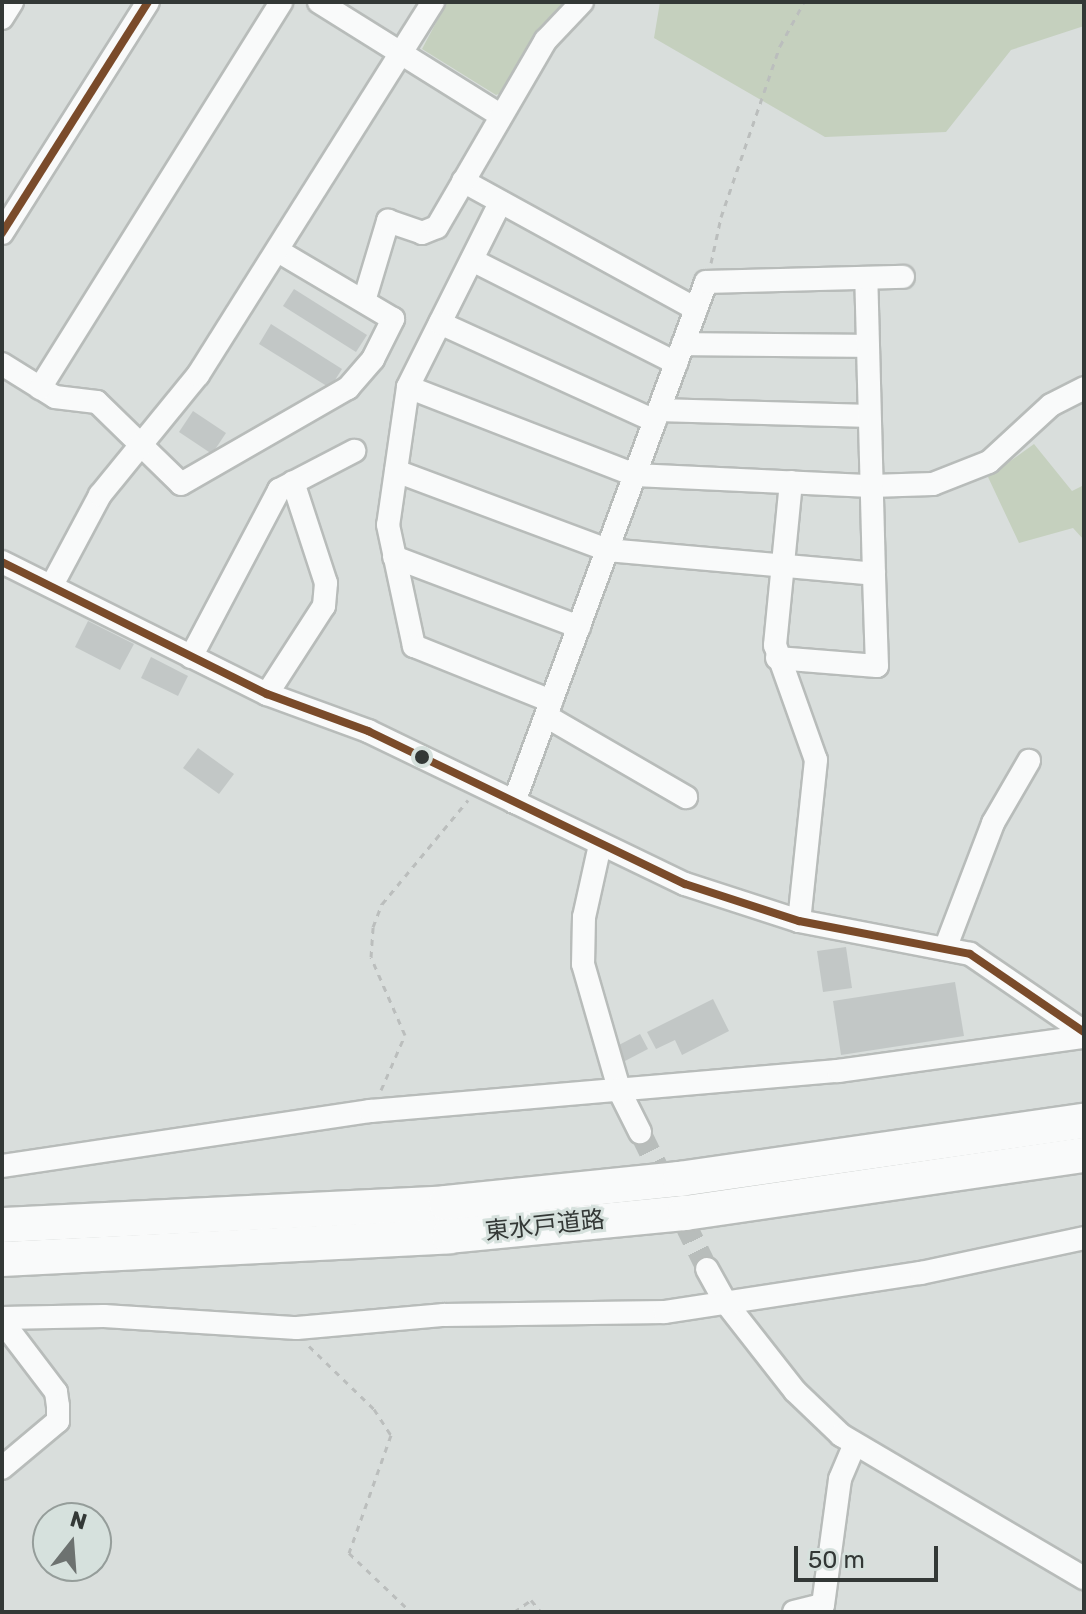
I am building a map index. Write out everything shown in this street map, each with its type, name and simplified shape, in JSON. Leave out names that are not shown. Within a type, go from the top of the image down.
[{"type":"highway","name":"東水戸道路","points":[[2,1225],[446,1203],[695,1177],[1084,1121]]},
{"type":"highway","name":"東水戸道路","points":[[2,1259],[259,1249],[481,1233],[868,1189],[1084,1155]]},
{"type":"street","points":[[2,18],[12,2]]},
{"type":"street","points":[[2,233],[148,2]]},
{"type":"street","points":[[40,388],[281,2]]},
{"type":"street","points":[[319,2],[500,115]]},
{"type":"street","points":[[52,585],[100,495],[198,375],[433,2]]},
{"type":"street","points":[[364,301],[388,221],[422,233],[437,227],[546,40],[582,2]]},
{"type":"street","points":[[463,181],[696,309]]},
{"type":"street","points":[[500,203],[408,387],[388,525],[414,646],[548,708],[686,797]]},
{"type":"street","points":[[2,364],[55,397],[97,402],[181,484],[317,409],[348,388],[373,359],[393,319],[278,251]]},
{"type":"street","points":[[472,260],[680,354],[867,346]]},
{"type":"street","points":[[514,802],[706,282],[903,277]]},
{"type":"street","points":[[777,658],[877,666],[866,278]]},
{"type":"street","points":[[440,323],[657,415],[869,416]]},
{"type":"street","points":[[408,387],[635,475],[871,486],[933,484],[989,462],[1051,405],[1084,388]]},
{"type":"street","points":[[191,657],[279,490],[354,451]]},
{"type":"street","points":[[396,471],[607,550],[874,574]]},
{"type":"street","points":[[267,694],[324,606],[326,583],[293,482]]},
{"type":"street","points":[[791,482],[777,658],[816,760],[799,921]]},
{"type":"street","points":[[394,557],[579,627]]},
{"type":"street","points":[[2,562],[267,694],[368,731],[685,884],[799,921],[945,949],[990,964],[1084,1034]]},
{"type":"street","points":[[945,949],[993,823],[1029,761]]},
{"type":"street","points":[[600,845],[584,917],[583,964],[620,1092],[640,1132]]},
{"type":"street","points":[[2,1166],[370,1111],[838,1071],[1084,1034]]},
{"type":"street","points":[[2,1320],[104,1316],[297,1328],[444,1315],[665,1312],[921,1273],[1084,1238]]},
{"type":"street","points":[[707,1269],[726,1303],[795,1391],[855,1444],[1084,1578]]},
{"type":"street","points":[[2,1320],[56,1392],[58,1406],[58,1421],[2,1468]]},
{"type":"street","points":[[794,1612],[823,1605],[840,1479],[855,1444]]},
{"type":"path","points":[[706,282],[721,217],[780,46],[804,2]]},
{"type":"path","points":[[370,1111],[405,1035],[371,957],[373,927],[382,904],[480,786]]},
{"type":"path","points":[[297,1328],[311,1349],[387,1423],[391,1435],[349,1553],[411,1612]]},
{"type":"path","points":[[514,1612],[531,1600],[541,1612]]},
{"type":"green space","points":[[447,2],[573,2],[507,91],[496,95],[422,49]]},
{"type":"green space","points":[[660,2],[1084,2],[1084,26],[1011,50],[946,132],[825,137],[654,38]]},
{"type":"green space","points":[[1034,444],[1072,491],[1084,485],[1084,540],[1073,528],[1019,543],[988,477]]},
{"type":"building","points":[[294,289],[367,335],[356,352],[283,306]]},
{"type":"building","points":[[271,324],[342,369],[330,388],[259,344]]},
{"type":"building","points":[[193,411],[226,433],[212,454],[179,432]]},
{"type":"building","points":[[88,621],[134,644],[120,670],[75,647]]},
{"type":"building","points":[[151,657],[188,676],[178,696],[141,678]]},
{"type":"building","points":[[198,748],[234,774],[219,794],[183,768]]},
{"type":"building","points":[[846,947],[852,988],[823,992],[817,951]]},
{"type":"building","points":[[955,982],[964,1036],[841,1055],[833,1001]]},
{"type":"building","points":[[713,999],[729,1031],[682,1055],[675,1040],[656,1049],[647,1032]]},
{"type":"building","points":[[640,1034],[648,1049],[623,1062],[615,1047]]},
{"type":"tunnel","points":[[640,1132],[707,1269]]},
{"type":"transit line","points":[[2,233],[148,2]]},
{"type":"transit line","points":[[2,562],[267,694],[368,731],[685,884],[799,921],[970,954],[1084,1032]]}]
